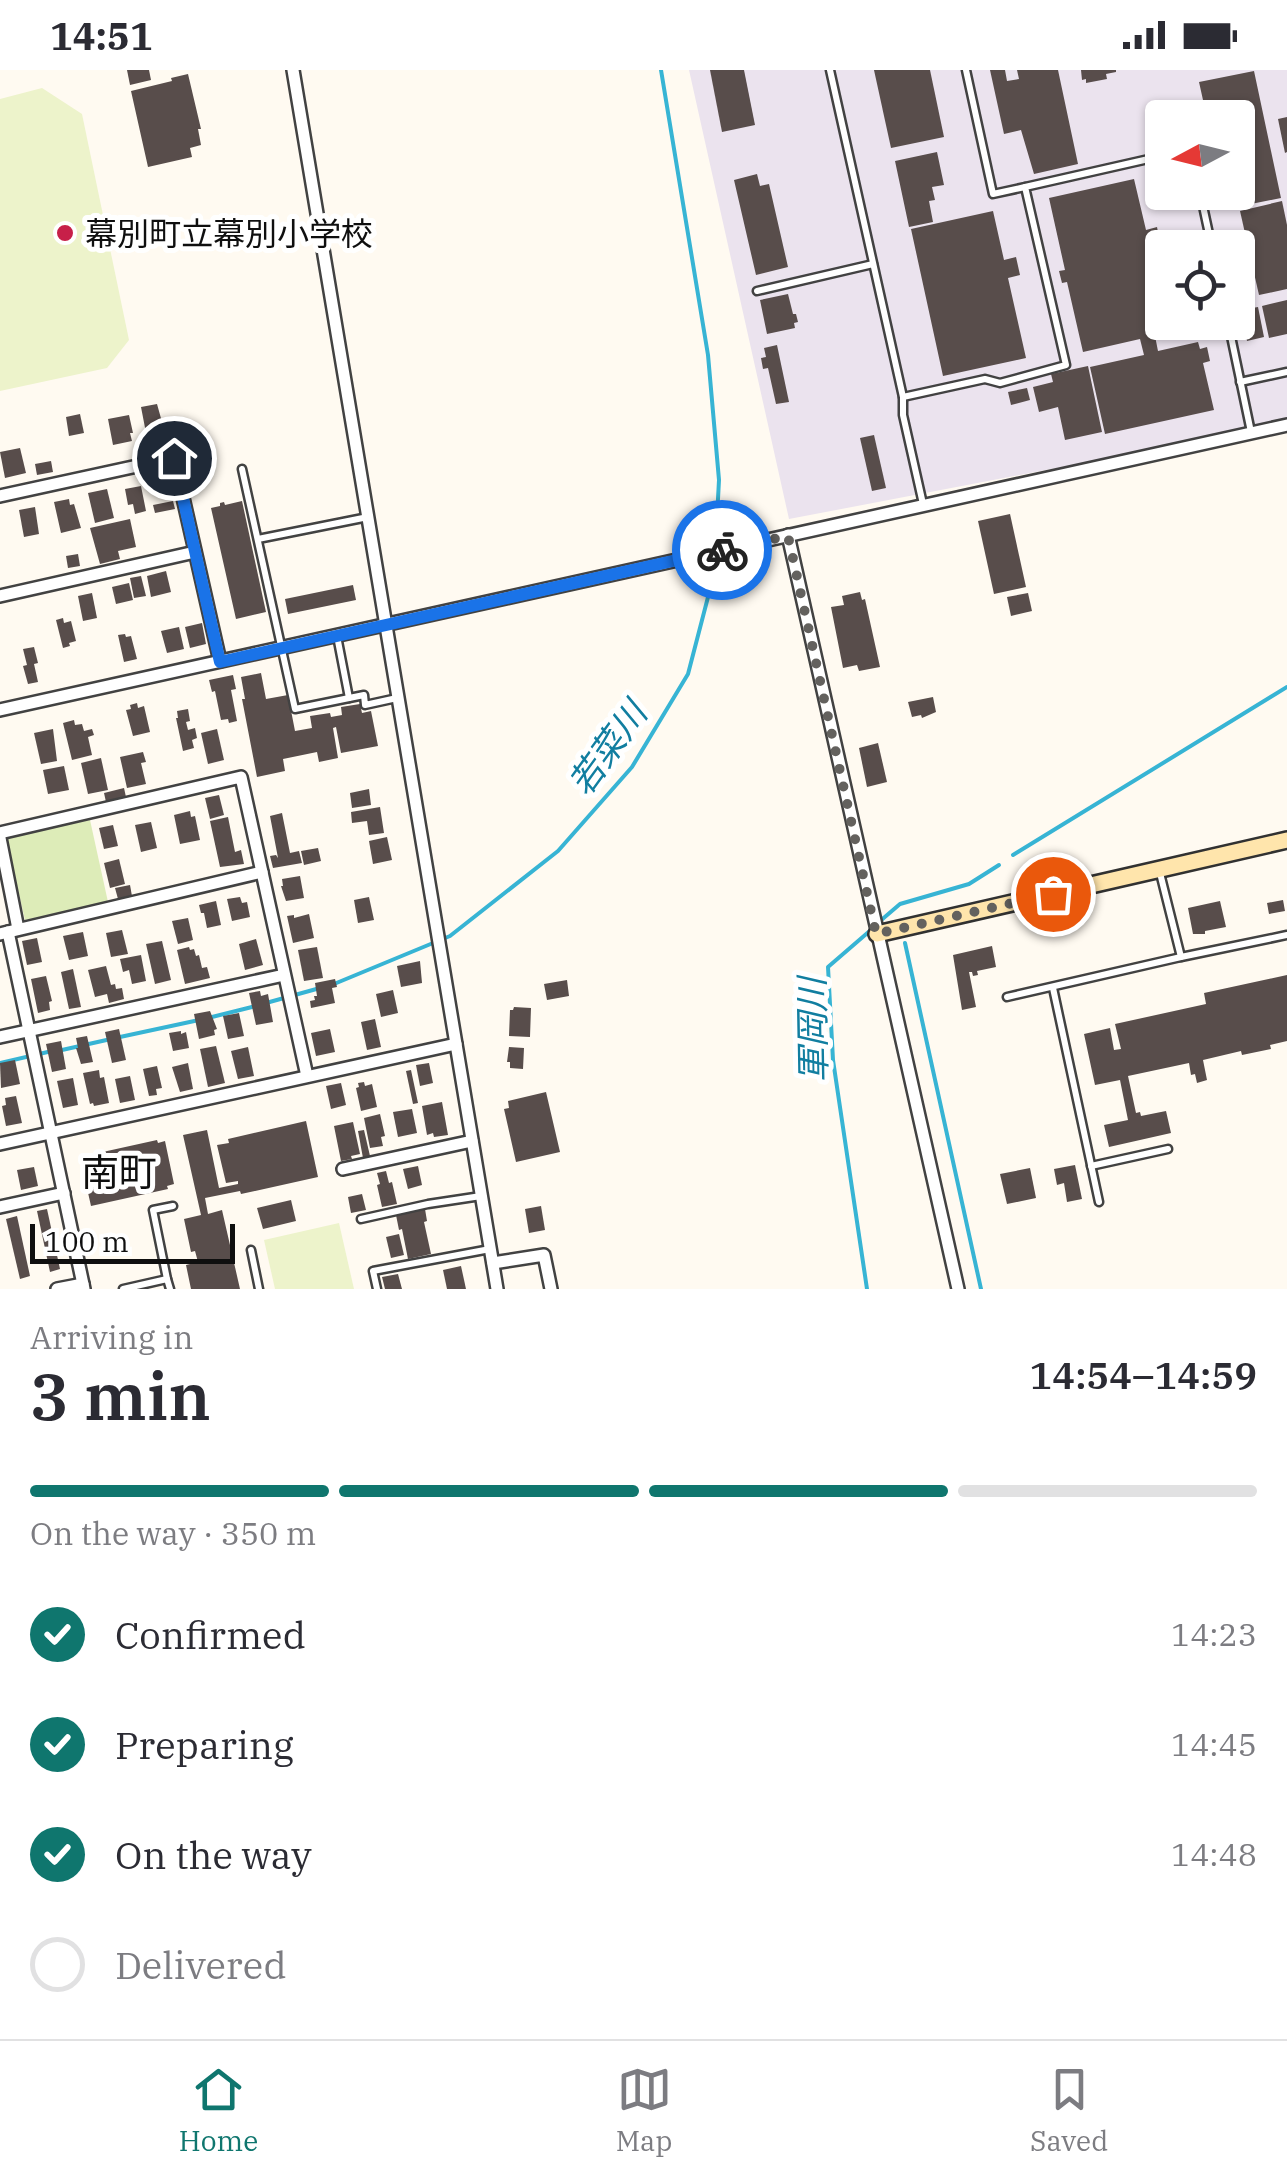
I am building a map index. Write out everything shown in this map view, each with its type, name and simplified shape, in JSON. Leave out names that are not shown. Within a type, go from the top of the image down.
[{"type":"street","points":[[292,70],[497,1289]]},
{"type":"street","points":[[0,710],[1287,426]]},
{"type":"street","points":[[0,496],[174,458],[220,662]]},
{"type":"street","points":[[788,536],[958,1289]]},
{"type":"street","points":[[0,596],[195,552]]},
{"type":"street","points":[[58,1289],[84,1286],[9,932],[0,835],[241,777],[307,1076]]},
{"type":"street","points":[[876,934],[1287,840]]},
{"type":"street","points":[[9,932],[262,872]]},
{"type":"street","points":[[0,1037],[284,974]]},
{"type":"street","points":[[0,1144],[456,1044]]},
{"type":"street","points":[[343,1169],[472,1141]]},
{"type":"street","points":[[0,1207],[64,1193]]},
{"type":"street","points":[[492,1263],[544,1256],[551,1289]]},
{"type":"lane","points":[[830,70],[924,506]]},
{"type":"lane","points":[[966,70],[993,194],[1145,160]]},
{"type":"lane","points":[[903,397],[985,379],[1000,383],[1066,365],[1025,187]]},
{"type":"lane","points":[[757,291],[873,264]]},
{"type":"lane","points":[[1232,340],[1252,433]]},
{"type":"lane","points":[[1240,382],[1287,372]]},
{"type":"lane","points":[[242,469],[295,709],[364,695],[365,706],[398,698]]},
{"type":"lane","points":[[258,539],[368,517]]},
{"type":"lane","points":[[337,635],[349,698]]},
{"type":"lane","points":[[1159,869],[1180,957]]},
{"type":"lane","points":[[1008,997],[1287,935]]},
{"type":"lane","points":[[1053,988],[1099,1202]]},
{"type":"lane","points":[[1091,1166],[1168,1149]]},
{"type":"lane","points":[[361,1219],[481,1196]]},
{"type":"lane","points":[[170,1289],[153,1210],[173,1206]]},
{"type":"lane","points":[[377,1289],[374,1271],[490,1249]]},
{"type":"lane","points":[[251,1250],[259,1289]]},
{"type":"lane","points":[[123,1289],[167,1279]]},
{"type":"shaded area","points":[[689,70],[1287,70],[1287,424],[789,519]]},
{"type":"green space","name":"幕別町立幕別小学校","points":[[42,88],[82,114],[129,340],[107,368],[0,391],[0,99]]},
{"type":"green space","points":[[90,820],[108,902],[25,920],[6,838]]},
{"type":"green space","points":[[339,1223],[354,1289],[275,1289],[264,1240]]},
{"type":"building","points":[[127,70],[149,70],[151,80],[130,85]]},
{"type":"building","points":[[710,70],[744,70],[755,125],[722,132]]},
{"type":"building","points":[[874,70],[930,70],[944,137],[891,148]]},
{"type":"building","points":[[990,70],[1005,70],[1007,81],[1019,79],[1017,70],[1058,70],[1078,164],[1034,174],[1021,130],[1004,134]]},
{"type":"building","points":[[1081,70],[1116,72],[1106,74],[1107,79],[1086,83]]},
{"type":"building","points":[[1254,71],[1281,198],[1255,203],[1255,100],[1203,100],[1199,82]]},
{"type":"building","points":[[188,74],[201,145],[190,148],[192,157],[148,167],[131,91]]},
{"type":"building","points":[[1287,117],[1287,152],[1285,153],[1278,119]]},
{"type":"building","points":[[937,152],[944,185],[932,187],[935,200],[929,201],[933,222],[909,227],[895,161]]},
{"type":"building","points":[[757,174],[760,186],[769,184],[788,267],[756,275],[734,180]]},
{"type":"building","points":[[1134,179],[1146,230],[1145,340],[1156,340],[1158,351],[1198,342],[1200,349],[1207,347],[1210,361],[1203,363],[1214,410],[1105,434],[1090,367],[1144,355],[1140,339],[1083,352],[1067,282],[1062,283],[1059,271],[1065,270],[1049,198]]},
{"type":"building","points":[[1282,201],[1287,225],[1287,289],[1259,295],[1255,230],[1244,230],[1240,211]]},
{"type":"building","points":[[993,211],[1004,260],[1016,257],[1020,275],[1008,278],[1026,358],[943,376],[911,229]]},
{"type":"building","points":[[788,294],[798,322],[794,323],[795,328],[767,334],[760,300]]},
{"type":"building","points":[[1287,300],[1287,334],[1269,338],[1262,306]]},
{"type":"building","points":[[1258,307],[1264,337],[1255,339]]},
{"type":"building","points":[[777,345],[789,402],[776,404],[768,368],[763,369],[761,358],[766,357],[764,348]]},
{"type":"building","points":[[1088,366],[1102,432],[1065,440],[1058,407],[1039,412],[1033,387],[1053,382],[1051,374]]},
{"type":"building","points":[[1027,388],[1030,400],[1011,405],[1008,392]]},
{"type":"building","points":[[157,404],[169,447],[156,449],[154,437],[147,438],[141,407]]},
{"type":"building","points":[[80,414],[84,433],[69,436],[66,417]]},
{"type":"building","points":[[129,415],[132,441],[113,445],[108,419]]},
{"type":"building","points":[[874,435],[886,488],[872,491],[860,438]]},
{"type":"building","points":[[20,448],[26,473],[5,478],[0,452]]},
{"type":"building","points":[[51,461],[53,472],[37,475],[35,464]]},
{"type":"building","points":[[141,486],[146,511],[135,514],[133,504],[128,505],[125,489]]},
{"type":"building","points":[[107,489],[114,518],[95,523],[88,493]]},
{"type":"building","points":[[69,499],[81,528],[61,533],[54,502]]},
{"type":"building","points":[[173,501],[175,509],[155,513],[153,505]]},
{"type":"building","points":[[242,501],[266,612],[236,619],[211,508]]},
{"type":"building","points":[[35,507],[39,534],[24,537],[19,510]]},
{"type":"building","points":[[1010,514],[1026,587],[994,594],[978,521]]},
{"type":"building","points":[[130,519],[136,547],[118,551],[120,559],[100,564],[90,528]]},
{"type":"building","points":[[78,554],[80,566],[68,568],[66,556]]},
{"type":"building","points":[[166,571],[171,592],[151,597],[147,576]]},
{"type":"building","points":[[141,576],[146,596],[134,598],[130,578]]},
{"type":"building","points":[[129,583],[133,600],[116,604],[112,587]]},
{"type":"building","points":[[353,585],[356,600],[288,614],[285,599]]},
{"type":"building","points":[[860,592],[862,600],[865,599],[880,667],[859,671],[857,665],[843,668],[831,607],[844,605],[842,596]]},
{"type":"building","points":[[92,593],[97,618],[83,621],[78,596]]},
{"type":"building","points":[[1028,593],[1032,611],[1011,616],[1007,597]]},
{"type":"building","points":[[63,618],[64,623],[71,621],[76,641],[63,648],[56,620]]},
{"type":"building","points":[[202,623],[206,644],[190,648],[185,627]]},
{"type":"building","points":[[179,627],[184,649],[167,653],[161,631]]},
{"type":"building","points":[[118,635],[131,636],[137,659],[124,662]]},
{"type":"building","points":[[34,647],[38,682],[28,684],[23,649]]},
{"type":"building","points":[[261,673],[266,699],[288,695],[295,731],[312,728],[310,716],[342,715],[341,707],[360,704],[362,713],[371,711],[378,746],[341,753],[336,727],[333,728],[338,758],[319,762],[317,752],[283,759],[285,771],[257,777],[241,677]]},
{"type":"building","points":[[233,675],[236,689],[231,690],[237,721],[229,723],[228,719],[221,720],[209,680]]},
{"type":"building","points":[[933,697],[936,712],[922,718],[912,717],[908,702]]},
{"type":"building","points":[[137,703],[138,708],[144,706],[150,732],[133,736],[126,710]]},
{"type":"building","points":[[188,709],[188,730],[195,728],[197,738],[192,740],[194,748],[183,751],[176,718],[177,711]]},
{"type":"building","points":[[74,720],[75,725],[82,724],[84,731],[92,729],[94,735],[88,737],[92,755],[72,760],[63,723]]},
{"type":"building","points":[[53,729],[57,761],[41,764],[34,733]]},
{"type":"building","points":[[217,729],[224,760],[208,764],[201,733]]},
{"type":"building","points":[[878,743],[887,782],[867,787],[859,748]]},
{"type":"building","points":[[143,752],[146,762],[141,763],[146,784],[127,788],[120,757]]},
{"type":"building","points":[[101,758],[108,790],[88,794],[81,763]]},
{"type":"building","points":[[64,766],[69,790],[48,794],[43,770]]},
{"type":"building","points":[[124,788],[126,797],[106,802],[104,793]]},
{"type":"building","points":[[369,789],[371,805],[352,808],[350,793]]},
{"type":"building","points":[[219,795],[224,815],[210,819],[205,798]]},
{"type":"building","points":[[380,807],[384,833],[369,835],[367,821],[352,823],[351,812]]},
{"type":"building","points":[[190,811],[191,817],[195,816],[200,840],[180,844],[174,815]]},
{"type":"building","points":[[282,813],[290,853],[299,851],[302,863],[273,868],[270,856],[278,858],[270,816]]},
{"type":"building","points":[[228,817],[235,852],[241,850],[244,864],[220,867],[210,821]]},
{"type":"building","points":[[151,822],[157,848],[141,852],[135,825]]},
{"type":"building","points":[[113,825],[118,846],[104,849],[99,828]]},
{"type":"building","points":[[387,837],[392,860],[373,864],[369,841]]},
{"type":"building","points":[[318,848],[321,861],[304,865],[301,851]]},
{"type":"building","points":[[119,859],[125,884],[110,888],[104,863]]},
{"type":"building","points":[[300,876],[304,898],[286,901],[282,879]]},
{"type":"building","points":[[130,885],[132,896],[118,899],[115,888]]},
{"type":"building","points":[[240,897],[242,903],[247,902],[250,917],[232,921],[227,899]]},
{"type":"building","points":[[369,897],[374,920],[358,923],[354,900]]},
{"type":"building","points":[[1283,900],[1285,911],[1269,914],[1267,903]]},
{"type":"building","points":[[216,901],[221,925],[207,928],[199,905]]},
{"type":"building","points":[[1220,901],[1226,927],[1193,934],[1188,908]]},
{"type":"building","points":[[309,914],[314,938],[293,943],[287,916]]},
{"type":"building","points":[[188,918],[193,940],[178,944],[172,921]]},
{"type":"building","points":[[122,930],[128,954],[111,957],[106,933]]},
{"type":"building","points":[[83,932],[88,956],[69,960],[63,936]]},
{"type":"building","points":[[37,938],[42,962],[27,965],[22,941]]},
{"type":"building","points":[[256,939],[263,965],[245,970],[239,944]]},
{"type":"building","points":[[162,941],[171,980],[155,984],[146,944]]},
{"type":"building","points":[[992,946],[996,967],[977,971],[978,975],[973,976],[969,972],[976,1007],[962,1010],[953,955]]},
{"type":"building","points":[[189,947],[199,955],[210,978],[185,984],[177,950]]},
{"type":"building","points":[[317,947],[323,978],[304,981],[298,950]]},
{"type":"building","points":[[141,955],[146,981],[132,984],[129,970],[123,972],[120,959]]},
{"type":"building","points":[[420,961],[422,983],[401,987],[397,966]]},
{"type":"building","points":[[106,966],[111,985],[122,988],[124,999],[109,1003],[107,994],[95,997],[88,970]]},
{"type":"building","points":[[73,969],[81,1007],[69,1009],[61,972]]},
{"type":"building","points":[[1287,975],[1287,1041],[1270,1045],[1271,1049],[1203,1060],[1207,1080],[1197,1083],[1189,1063],[1128,1076],[1136,1113],[1141,1116],[1166,1111],[1171,1133],[1109,1147],[1104,1125],[1128,1120],[1120,1080],[1095,1085],[1084,1034],[1110,1028],[1114,1050],[1121,1049],[1115,1024],[1206,1004],[1204,993]]},
{"type":"building","points":[[46,976],[52,1001],[50,1010],[38,1013],[31,979]]},
{"type":"building","points":[[335,979],[335,1003],[311,1008],[310,1001],[317,996],[315,983]]},
{"type":"building","points":[[567,980],[569,996],[547,1000],[544,984]]},
{"type":"building","points":[[393,990],[398,1013],[381,1017],[376,994]]},
{"type":"building","points":[[260,991],[261,996],[268,994],[273,1022],[256,1025],[249,993]]},
{"type":"building","points":[[531,1008],[530,1037],[509,1036],[510,1010]]},
{"type":"building","points":[[210,1011],[217,1029],[215,1035],[199,1039],[194,1014]]},
{"type":"building","points":[[239,1013],[244,1036],[228,1039],[223,1016]]},
{"type":"building","points":[[375,1019],[381,1047],[367,1050],[361,1022]]},
{"type":"building","points":[[119,1029],[126,1060],[112,1063],[105,1032]]},
{"type":"building","points":[[330,1029],[335,1052],[316,1056],[311,1033]]},
{"type":"building","points":[[186,1032],[189,1048],[173,1051],[169,1033]]},
{"type":"building","points":[[87,1036],[93,1062],[81,1064],[76,1038]]},
{"type":"building","points":[[61,1041],[66,1069],[52,1072],[46,1044]]},
{"type":"building","points":[[216,1046],[225,1083],[208,1087],[200,1049]]},
{"type":"building","points":[[248,1047],[254,1076],[238,1079],[231,1051]]},
{"type":"building","points":[[509,1047],[524,1048],[523,1069],[510,1068]]},
{"type":"building","points":[[15,1060],[20,1084],[1,1088],[0,1063]]},
{"type":"building","points":[[188,1063],[193,1089],[180,1092],[172,1067]]},
{"type":"building","points":[[429,1063],[433,1083],[420,1086],[416,1065]]},
{"type":"building","points":[[157,1066],[162,1088],[156,1089],[157,1095],[149,1096],[143,1069]]},
{"type":"building","points":[[99,1070],[109,1103],[94,1106],[90,1104],[83,1073]]},
{"type":"building","points":[[411,1070],[418,1103],[413,1104],[406,1071]]},
{"type":"building","points":[[130,1076],[135,1100],[120,1103],[115,1079]]},
{"type":"building","points":[[73,1078],[78,1105],[63,1108],[57,1081]]},
{"type":"building","points":[[364,1082],[365,1086],[372,1084],[377,1107],[361,1111],[356,1088]]},
{"type":"building","points":[[341,1083],[346,1105],[331,1109],[326,1086]]},
{"type":"building","points":[[546,1092],[560,1152],[516,1162],[504,1109],[509,1108],[508,1101]]},
{"type":"building","points":[[16,1096],[22,1123],[6,1126],[2,1106],[6,1105],[5,1098]]},
{"type":"building","points":[[442,1102],[448,1135],[427,1135],[422,1106]]},
{"type":"building","points":[[412,1109],[417,1133],[398,1137],[393,1112]]},
{"type":"building","points":[[380,1114],[383,1146],[370,1148],[364,1118]]},
{"type":"building","points":[[306,1121],[318,1177],[205,1198],[208,1214],[222,1210],[240,1289],[191,1289],[186,1265],[198,1262],[195,1251],[191,1252],[184,1219],[201,1215],[183,1135],[207,1130],[219,1188],[238,1181],[226,1183],[217,1145]]},
{"type":"building","points":[[353,1122],[360,1154],[341,1161],[334,1126]]},
{"type":"building","points":[[364,1130],[370,1156],[363,1158],[358,1131]]},
{"type":"building","points":[[165,1141],[174,1184],[168,1189],[91,1206],[80,1157]]},
{"type":"building","points":[[1075,1165],[1082,1199],[1067,1202],[1064,1183],[1057,1185],[1054,1169]]},
{"type":"building","points":[[418,1166],[422,1185],[408,1189],[403,1169]]},
{"type":"building","points":[[34,1167],[38,1186],[21,1190],[17,1170]]},
{"type":"building","points":[[1030,1168],[1036,1198],[1007,1204],[1000,1174]]},
{"type":"building","points":[[386,1171],[397,1204],[382,1207],[377,1173]]},
{"type":"building","points":[[362,1194],[366,1210],[351,1213],[348,1197]]},
{"type":"building","points":[[291,1200],[296,1221],[263,1229],[257,1208]]},
{"type":"building","points":[[541,1206],[545,1230],[529,1233],[525,1209]]},
{"type":"building","points":[[47,1209],[60,1269],[50,1272],[37,1211]]},
{"type":"building","points":[[425,1209],[431,1254],[408,1259],[396,1215]]},
{"type":"building","points":[[17,1216],[30,1276],[20,1279],[6,1219]]},
{"type":"building","points":[[399,1234],[404,1255],[391,1258],[386,1237]]},
{"type":"building","points":[[461,1266],[466,1289],[447,1289],[443,1270]]},
{"type":"building","points":[[398,1274],[402,1289],[385,1289],[382,1277]]},
{"type":"waterway","name":"若菜川","points":[[334,984],[450,936],[558,851],[632,767],[688,674],[714,574],[719,480],[708,355],[661,70]]},
{"type":"waterway","name":"軍岡川","points":[[1013,855],[1287,687]]},
{"type":"waterway","name":"軍岡川","points":[[879,922],[900,904],[969,884],[999,865]]},
{"type":"waterway","name":"軍岡川","points":[[867,1289],[833,1060],[828,967],[872,929]]},
{"type":"waterway","points":[[905,943],[981,1289]]},
{"type":"waterway","name":"若菜川","points":[[266,1003],[320,988]]},
{"type":"waterway","name":"若菜川","points":[[208,1018],[252,1007]]},
{"type":"waterway","name":"若菜川","points":[[120,1037],[199,1020]]},
{"type":"waterway","name":"若菜川","points":[[62,1050],[111,1039]]},
{"type":"waterway","name":"若菜川","points":[[0,1063],[52,1051]]},
{"type":"way so far","points":[[722,550],[788,536],[876,934],[1053,894]]},
{"type":"place","name":"幕別町立幕別小学校","points":[[65,233]]},
{"type":"district","name":"南町","points":[[119,1171]]},
{"type":"route","points":[[174,458],[220,662],[722,550]]}]
